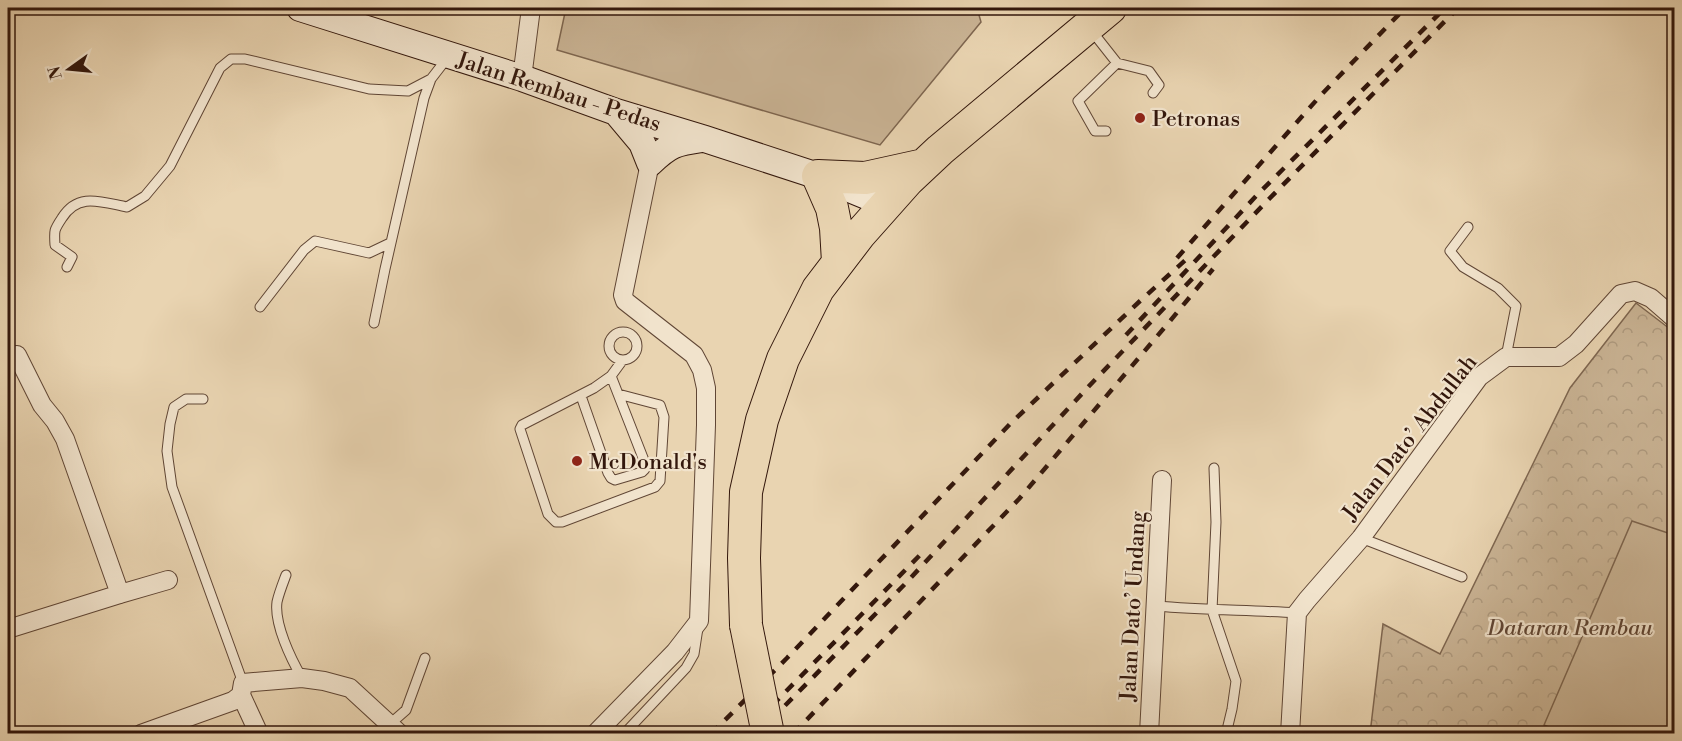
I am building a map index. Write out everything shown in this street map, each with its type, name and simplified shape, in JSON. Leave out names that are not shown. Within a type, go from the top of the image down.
[{"type":"highway","points":[[768,734],[746,625],[744,558],[746,492],[762,420],[783,359],[818,290],[886,204],[940,150],[1099,17]]},
{"type":"highway","points":[[838,262],[832,208],[818,176],[865,178],[924,165]]},
{"type":"main road","name":"Jalan Rembau - Pedas","points":[[310,9],[522,78],[616,112],[818,176],[886,204]]},
{"type":"main road","points":[[616,112],[642,143],[650,163],[666,148],[678,142],[705,139]]},
{"type":"street","points":[[522,78],[531,8]]},
{"type":"street","points":[[595,734],[675,652],[699,621],[706,388],[702,370],[694,355],[633,322],[625,301],[624,289],[656,124]]},
{"type":"street","name":"Jalan Dato’ Abdullah","points":[[1298,613],[1361,538],[1479,377],[1506,357],[1559,357],[1576,344],[1621,294],[1635,291],[1651,298],[1674,318]]},
{"type":"street","points":[[17,355],[42,405],[55,421],[65,439],[120,594]]},
{"type":"street","name":"Jalan Dato’ Undang","points":[[1149,734],[1162,480]]},
{"type":"street","points":[[8,629],[168,580]]},
{"type":"street","points":[[1290,734],[1298,613]]},
{"type":"street","points":[[141,734],[233,701],[242,689],[302,678],[350,688],[395,729]]},
{"type":"street","points":[[242,689],[259,734]]},
{"type":"lane","points":[[1099,17],[1118,63]]},
{"type":"lane","points":[[374,323],[424,98],[431,79],[449,55]]},
{"type":"lane","points":[[68,267],[72,257],[55,245],[54,231],[66,211],[81,201],[98,201],[127,207],[145,196],[170,166],[220,68],[231,59],[245,59],[369,89],[408,91],[431,79]]},
{"type":"lane","points":[[1118,63],[1149,70],[1159,85],[1153,93]]},
{"type":"lane","points":[[1106,131],[1095,131],[1078,101],[1118,63]]},
{"type":"lane","points":[[1468,227],[1450,251],[1463,267],[1498,288],[1516,306],[1506,357]]},
{"type":"lane","points":[[260,307],[304,250],[315,241],[369,252],[390,243]]},
{"type":"lane","points":[[618,394],[660,405],[663,411],[660,481],[655,487],[562,522],[556,522],[549,514],[520,429],[522,425],[531,420],[581,396],[611,376],[622,361],[633,356],[636,352],[636,341],[633,322]]},
{"type":"lane","points":[[622,361],[614,356],[609,346],[614,336],[633,322]]},
{"type":"lane","points":[[581,396],[611,478],[615,480],[642,472],[645,469],[645,462],[611,376]]},
{"type":"lane","points":[[203,399],[186,399],[174,407],[167,451],[172,487],[242,689]]},
{"type":"lane","points":[[1214,468],[1216,522],[1212,610],[1236,681],[1226,734]]},
{"type":"lane","points":[[1361,538],[1462,577]]},
{"type":"lane","points":[[286,575],[277,603],[280,627],[290,655],[302,678]]},
{"type":"lane","points":[[1156,606],[1298,613]]},
{"type":"lane","points":[[624,734],[686,668],[694,654],[699,621]]},
{"type":"lane","points":[[395,729],[406,710],[425,658]]},
{"type":"green space","points":[[566,8],[977,8],[981,22],[880,145],[557,50]]},
{"type":"green space","name":"Dataran Rembau","points":[[1636,303],[1674,332],[1674,733],[1370,734],[1383,624],[1440,654],[1570,388]]},
{"type":"green space","points":[[1632,521],[1674,535],[1674,733],[1563,733],[1544,725]]},
{"type":"railway","points":[[1177,258],[1321,95],[1405,8]]},
{"type":"railway","points":[[1126,335],[1258,194],[1445,8]]},
{"type":"railway","points":[[757,734],[904,585],[1091,384],[1269,199],[1458,8]]},
{"type":"railway","points":[[711,734],[787,658],[1010,424],[1191,255]]},
{"type":"railway","points":[[793,734],[1019,499],[1213,269]]},
{"type":"railway","points":[[744,734],[921,554]]},
{"type":"place","name":"Petronas","points":[[1140,118]]},
{"type":"place","name":"McDonald's","points":[[577,461]]}]
